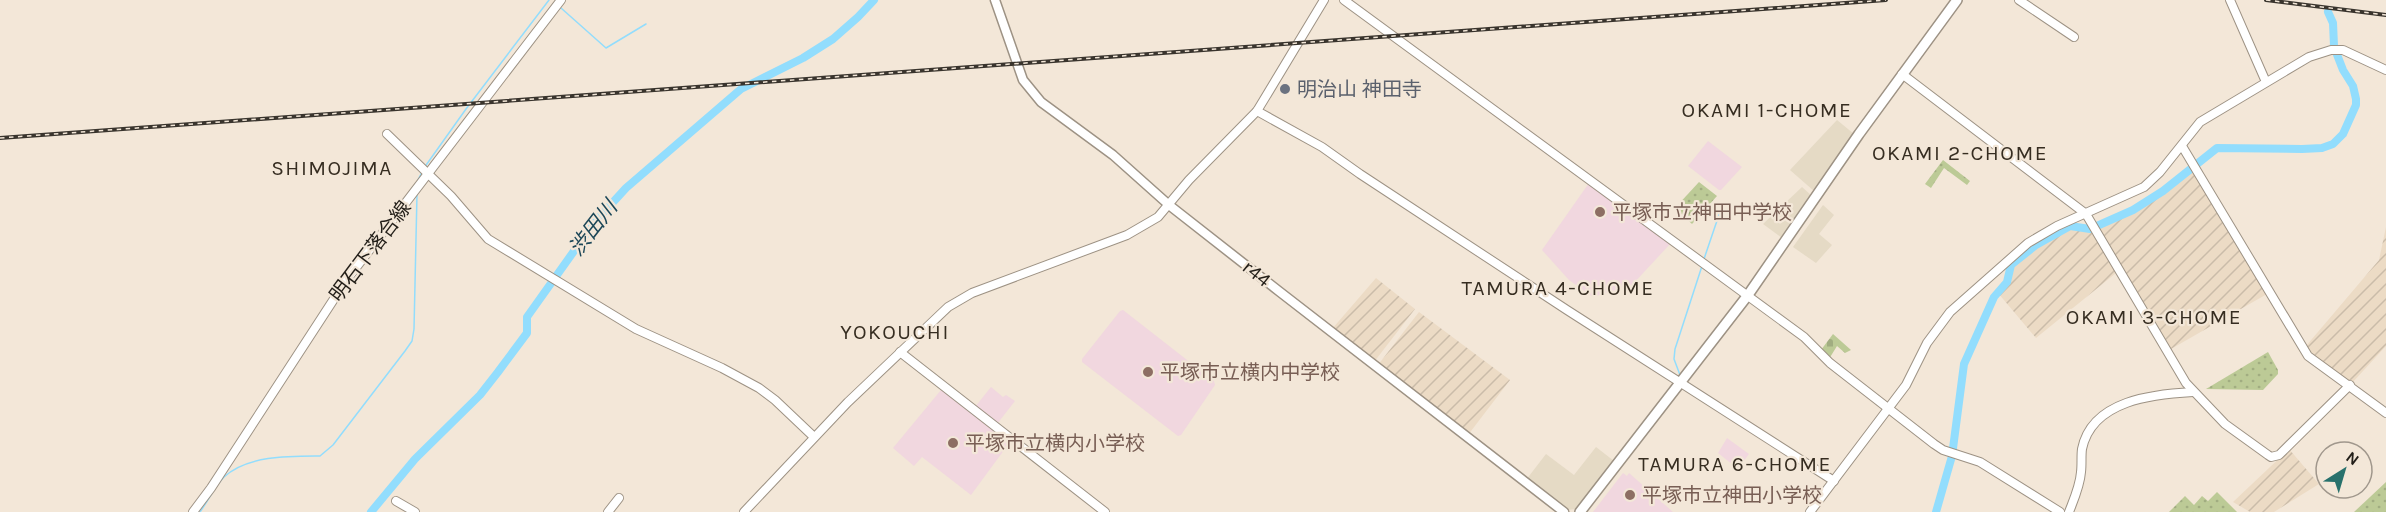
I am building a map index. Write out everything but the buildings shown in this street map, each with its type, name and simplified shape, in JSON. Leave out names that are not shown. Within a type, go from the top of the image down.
[{"type":"highway","points":[[1587,512],[1750,297],[1957,0]]},
{"type":"highway","points":[[1904,76],[1964,0]]},
{"type":"highway","points":[[1580,512],[1683,384]]},
{"type":"main road","name":"r44","points":[[995,0],[1019,71],[1031,92],[1113,155],[1169,205],[1564,512]]},
{"type":"street","points":[[547,0],[555,7]]},
{"type":"street","name":"明石下落合線","points":[[193,512],[345,282],[425,171],[561,0]]},
{"type":"street","points":[[744,512],[814,437],[933,319],[960,298],[1127,235],[1151,222],[1257,111],[1324,0]]},
{"type":"street","points":[[1344,0],[1804,337],[1830,363],[1934,444],[1980,462],[2060,512]]},
{"type":"street","points":[[2019,0],[2074,37]]},
{"type":"street","points":[[2230,0],[2266,82]]},
{"type":"street","points":[[1810,512],[1906,385],[1927,343],[1950,312],[2028,243],[2050,230],[2144,187],[2182,146],[2200,122],[2309,57],[2337,49],[2386,69]]},
{"type":"street","points":[[1904,76],[2086,214],[2174,364],[2193,392],[2225,424],[2271,457],[2279,455],[2350,385]]},
{"type":"street","points":[[1257,111],[1322,147],[1360,174],[1834,481]]},
{"type":"street","points":[[387,134],[488,238],[636,329],[722,368],[759,388],[775,399],[814,437]]},
{"type":"street","points":[[2182,146],[2308,356],[2386,413]]},
{"type":"street","points":[[900,352],[1105,512]]},
{"type":"street","points":[[2069,512],[2080,479],[2082,450],[2098,421],[2106,414],[2140,398],[2193,392]]},
{"type":"street","points":[[608,512],[619,498]]},
{"type":"street","points":[[396,501],[415,512]]},
{"type":"shaded area","points":[[1837,120],[1854,134],[1814,191],[1790,170]]},
{"type":"shaded area","points":[[1708,141],[1742,167],[1721,190],[1688,166]]},
{"type":"shaded area","points":[[2193,167],[2267,294],[2171,349],[2098,226],[2133,210],[2164,192]]},
{"type":"shaded area","name":"平塚市立神田中学校","points":[[1589,183],[1671,243],[1632,285],[1593,297],[1569,280],[1542,250]]},
{"type":"shaded area","points":[[1802,187],[1812,196],[1782,238],[1763,224]]},
{"type":"shaded area","points":[[1823,205],[1834,215],[1819,234],[1832,245],[1816,263],[1793,247]]},
{"type":"shaded area","points":[[2070,227],[2092,231],[2116,273],[2036,338],[1998,293],[2008,281],[2012,265],[2036,245]]},
{"type":"shaded area","points":[[2386,227],[2386,346],[2352,383],[2317,359],[2306,346],[2379,260]]},
{"type":"shaded area","points":[[1376,278],[1415,309],[1374,362],[1332,329]]},
{"type":"shaded area","name":"平塚市立横内中学校","points":[[1123,310],[1214,381],[1215,385],[1181,435],[1178,436],[1082,362],[1082,359]]},
{"type":"shaded area","points":[[1419,312],[1510,380],[1468,435],[1378,365]]},
{"type":"shaded area","points":[[991,387],[1003,397],[1006,395],[1015,401],[997,424],[975,407]]},
{"type":"shaded area","name":"平塚市立横内小学校","points":[[941,390],[1010,442],[971,495],[922,457],[914,466],[893,448]]},
{"type":"shaded area","points":[[1727,438],[1749,454],[1738,469],[1718,453]]},
{"type":"shaded area","points":[[1596,447],[1614,461],[1576,509],[1567,510],[1526,480],[1546,454],[1574,475]]},
{"type":"shaded area","points":[[2289,449],[2314,478],[2314,487],[2274,512],[2250,512],[2233,502]]},
{"type":"shaded area","name":"平塚市立神田小学校","points":[[1623,473],[1627,476],[1629,473],[1673,512],[1593,512]]},
{"type":"green space","points":[[1943,160],[1970,181],[1967,185],[1944,168],[1931,188],[1925,184]]},
{"type":"green space","points":[[1699,182],[1717,196],[1692,224],[1675,208]]},
{"type":"green space","points":[[1833,334],[1851,350],[1845,353],[1837,346],[1829,359],[1821,350]]},
{"type":"green space","points":[[2268,352],[2278,374],[2263,390],[2206,389]]},
{"type":"green space","points":[[2386,482],[2386,512],[2354,512],[2367,500],[2374,500],[2374,493]]},
{"type":"green space","points":[[2217,492],[2237,512],[2169,512],[2185,496],[2194,505],[2202,496],[2208,501]]},
{"type":"waterway","points":[[424,168],[549,0]]},
{"type":"waterway","name":"渋田川","points":[[371,512],[415,459],[480,395],[527,333],[527,317],[594,223],[626,188],[741,89],[803,58],[833,39],[874,0]]},
{"type":"waterway","points":[[561,8],[606,48],[646,24]]},
{"type":"waterway","points":[[2328,12],[2333,23],[2334,46]]},
{"type":"waterway","points":[[1936,512],[1952,456],[1964,364],[1994,297],[2007,282],[2011,265],[2036,245],[2070,226],[2090,229],[2133,210],[2163,191],[2217,148],[2302,149],[2322,148],[2333,144],[2343,134],[2356,105],[2353,86],[2336,52]]},
{"type":"waterway","points":[[418,180],[422,172]]},
{"type":"waterway","points":[[200,512],[224,477],[245,464],[270,458],[320,456],[333,445],[412,341],[417,194]]},
{"type":"waterway","points":[[1704,259],[1723,203]]},
{"type":"waterway","points":[[1680,375],[1674,359],[1675,349],[1702,266]]},
{"type":"railway","points":[[0,138],[1886,0]]},
{"type":"railway","points":[[2266,0],[2386,15]]},
{"type":"place","name":"明治山 神田寺","points":[[1285,89]]},
{"type":"place","name":"平塚市立神田中学校","points":[[1600,212]]},
{"type":"place","name":"平塚市立横内中学校","points":[[1148,372]]},
{"type":"place","name":"平塚市立横内小学校","points":[[953,443]]},
{"type":"place","name":"平塚市立神田小学校","points":[[1630,495]]},
{"type":"district","name":"OKAMI 1-CHOME","points":[[1767,110]]},
{"type":"district","name":"OKAMI 2-CHOME","points":[[1960,153]]},
{"type":"district","name":"SHIMOJIMA","points":[[332,168]]},
{"type":"district","name":"TAMURA 4-CHOME","points":[[1558,288]]},
{"type":"district","name":"OKAMI 3-CHOME","points":[[2154,317]]},
{"type":"district","name":"YOKOUCHI","points":[[895,332]]},
{"type":"district","name":"TAMURA 6-CHOME","points":[[1735,464]]}]
